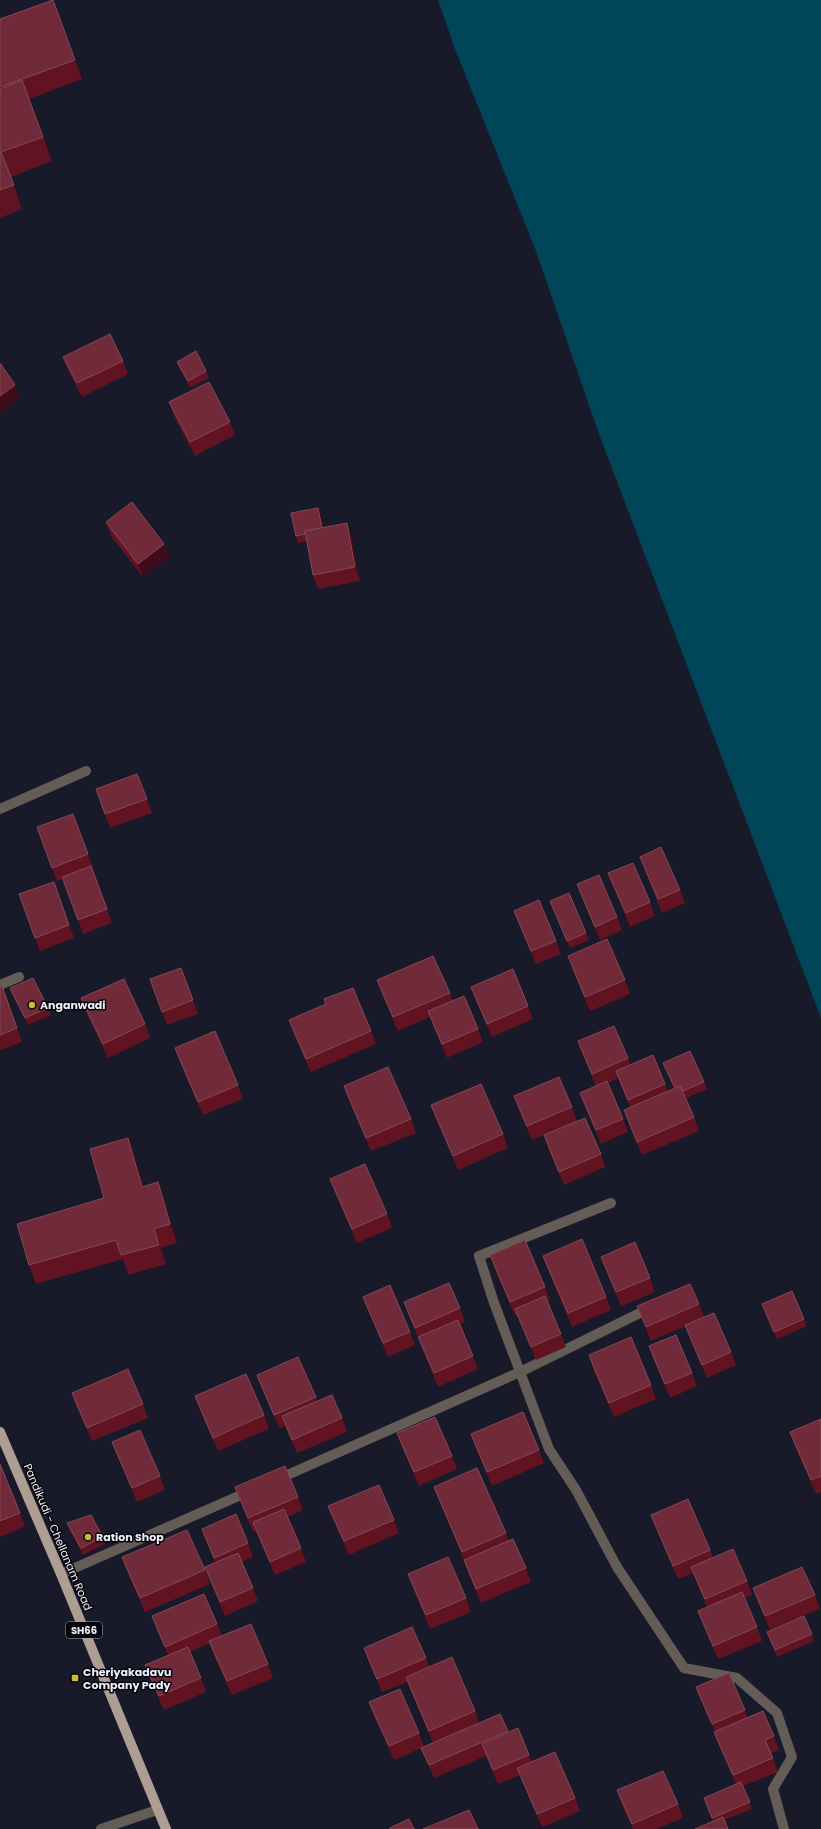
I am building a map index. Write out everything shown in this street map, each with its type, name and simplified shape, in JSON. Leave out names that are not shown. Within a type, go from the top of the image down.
[{"type":"main road","name":"Pandikudi - Chellanam Road","points":[[0,1432],[61,1574],[166,1829]]},
{"type":"street","points":[[0,809],[86,771]]},
{"type":"street","points":[[0,985],[19,978]]},
{"type":"street","points":[[611,1203],[478,1256],[549,1449],[576,1490],[617,1567],[684,1668],[737,1678],[777,1713],[792,1758],[773,1789],[784,1829]]},
{"type":"street","points":[[61,1574],[520,1372],[661,1303]]},
{"type":"street","points":[[101,1829],[157,1810]]},
{"type":"water","points":[[438,0],[821,0],[821,1018],[599,434],[536,251],[455,49]]},
{"type":"building","points":[[53,0],[75,60],[0,87],[0,19]]},
{"type":"building","points":[[22,80],[43,137],[1,152],[14,185],[0,190],[0,89]]},
{"type":"building","points":[[110,334],[123,361],[77,383],[63,357]]},
{"type":"building","points":[[196,351],[206,371],[188,381],[177,362]]},
{"type":"building","points":[[0,363],[15,385],[0,396]]},
{"type":"building","points":[[209,382],[230,422],[190,442],[169,402]]},
{"type":"building","points":[[132,502],[164,544],[138,564],[106,522]]},
{"type":"building","points":[[318,508],[322,528],[305,531],[305,534],[296,536],[291,513]]},
{"type":"building","points":[[347,523],[355,567],[313,575],[305,531]]},
{"type":"building","points":[[137,774],[147,799],[105,814],[96,789]]},
{"type":"building","points":[[73,814],[88,854],[52,868],[37,827]]},
{"type":"building","points":[[661,847],[680,890],[658,899],[640,857]]},
{"type":"building","points":[[633,863],[650,902],[626,913],[608,873]]},
{"type":"building","points":[[91,866],[107,909],[78,920],[62,877]]},
{"type":"building","points":[[599,875],[617,917],[595,927],[577,884]]},
{"type":"building","points":[[54,882],[69,925],[35,938],[19,894]]},
{"type":"building","points":[[569,893],[586,933],[567,941],[550,901]]},
{"type":"building","points":[[539,900],[556,941],[531,951],[514,911]]},
{"type":"building","points":[[607,939],[625,980],[585,997],[568,956]]},
{"type":"building","points":[[433,956],[450,993],[393,1017],[377,980]]},
{"type":"building","points":[[181,968],[193,1000],[162,1012],[150,979]]},
{"type":"building","points":[[513,969],[528,1006],[487,1024],[471,987]]},
{"type":"building","name":"Anganwadi","points":[[33,978],[48,1008],[25,1018],[10,988]]},
{"type":"building","points":[[124,979],[145,1024],[103,1044],[81,998]]},
{"type":"building","points":[[2,986],[17,1028],[0,1035],[0,987]]},
{"type":"building","points":[[353,988],[371,1031],[306,1059],[289,1020],[326,1004],[324,999]]},
{"type":"building","points":[[464,996],[478,1029],[442,1044],[428,1011]]},
{"type":"building","points":[[614,1026],[628,1058],[592,1074],[578,1041]]},
{"type":"building","points":[[215,1031],[238,1085],[198,1102],[175,1048]]},
{"type":"building","points":[[690,1051],[704,1082],[683,1091],[680,1086],[675,1088],[663,1063]]},
{"type":"building","points":[[653,1055],[665,1084],[628,1100],[616,1071]]},
{"type":"building","points":[[388,1067],[411,1119],[366,1138],[344,1086]]},
{"type":"building","points":[[559,1077],[572,1107],[527,1126],[514,1096]]},
{"type":"building","points":[[607,1081],[623,1119],[596,1130],[580,1093]]},
{"type":"building","points":[[481,1084],[503,1134],[453,1156],[431,1105]]},
{"type":"building","points":[[680,1086],[694,1117],[637,1142],[624,1110]]},
{"type":"building","points":[[585,1118],[601,1154],[559,1172],[544,1135]]},
{"type":"building","points":[[128,1138],[142,1187],[158,1182],[170,1224],[154,1229],[159,1245],[121,1255],[116,1240],[29,1265],[17,1224],[104,1198],[90,1149]]},
{"type":"building","points":[[365,1164],[387,1214],[352,1229],[330,1179]]},
{"type":"building","points":[[582,1239],[606,1297],[568,1313],[543,1256]]},
{"type":"building","points":[[525,1240],[545,1287],[510,1302],[490,1255]]},
{"type":"building","points":[[635,1242],[650,1278],[616,1292],[601,1257]]},
{"type":"building","points":[[449,1283],[460,1308],[415,1328],[404,1302]]},
{"type":"building","points":[[690,1284],[699,1304],[646,1327],[637,1306]]},
{"type":"building","points":[[390,1285],[410,1332],[383,1343],[363,1297]]},
{"type":"building","points":[[792,1291],[804,1319],[774,1332],[762,1304]]},
{"type":"building","points":[[545,1296],[561,1334],[531,1347],[515,1309]]},
{"type":"building","points":[[714,1313],[731,1352],[702,1365],[685,1325]]},
{"type":"building","points":[[458,1320],[473,1356],[434,1373],[418,1337]]},
{"type":"building","points":[[676,1335],[692,1373],[665,1384],[649,1346]]},
{"type":"building","points":[[631,1337],[651,1385],[609,1403],[589,1355]]},
{"type":"building","points":[[298,1357],[316,1397],[274,1415],[257,1375]]},
{"type":"building","points":[[128,1369],[143,1404],[87,1428],[72,1393]]},
{"type":"building","points":[[246,1374],[264,1415],[213,1438],[195,1396]]},
{"type":"building","points":[[332,1395],[342,1418],[292,1440],[282,1416]]},
{"type":"building","points":[[523,1412],[539,1450],[487,1472],[471,1434]]},
{"type":"building","points":[[435,1417],[452,1456],[414,1472],[397,1433]]},
{"type":"building","points":[[821,1419],[821,1476],[811,1480],[790,1432]]},
{"type":"building","points":[[140,1430],[160,1476],[132,1488],[112,1442]]},
{"type":"building","points":[[0,1464],[20,1513],[0,1521]]},
{"type":"building","points":[[285,1466],[298,1497],[248,1518],[235,1487]]},
{"type":"building","points":[[477,1468],[506,1533],[462,1552],[434,1487]]},
{"type":"building","points":[[379,1485],[394,1520],[344,1541],[328,1506]]},
{"type":"building","points":[[688,1499],[710,1550],[673,1566],[651,1515]]},
{"type":"building","points":[[284,1509],[301,1548],[270,1562],[253,1522]]},
{"type":"building","points":[[236,1514],[248,1543],[214,1558],[202,1529]]},
{"type":"building","name":"Ration Shop","points":[[91,1515],[103,1537],[81,1548],[67,1523]]},
{"type":"building","points":[[187,1530],[205,1570],[140,1598],[122,1557]]},
{"type":"building","points":[[513,1539],[526,1568],[476,1589],[464,1560]]},
{"type":"building","points":[[733,1549],[747,1581],[705,1599],[691,1567]]},
{"type":"building","points":[[238,1553],[253,1588],[220,1602],[205,1567]]},
{"type":"building","points":[[448,1557],[466,1598],[426,1615],[408,1574]]},
{"type":"building","points":[[802,1567],[815,1595],[765,1616],[753,1588]]},
{"type":"building","points":[[742,1592],[757,1627],[713,1646],[698,1611]]},
{"type":"building","points":[[204,1594],[217,1624],[165,1647],[152,1616]]},
{"type":"building","points":[[804,1616],[812,1634],[775,1650],[767,1632]]},
{"type":"building","points":[[251,1624],[268,1664],[227,1681],[209,1641]]},
{"type":"building","points":[[412,1627],[426,1658],[377,1679],[364,1648]]},
{"type":"building","points":[[188,1647],[201,1678],[159,1696],[145,1665]]},
{"type":"building","points":[[452,1657],[475,1711],[429,1731],[406,1677]]},
{"type":"building","points":[[729,1673],[745,1710],[712,1724],[696,1687]]},
{"type":"building","points":[[400,1689],[419,1733],[389,1746],[369,1702]]},
{"type":"building","points":[[763,1711],[774,1736],[765,1740],[773,1758],[733,1775],[714,1732]]},
{"type":"building","points":[[500,1714],[508,1731],[429,1765],[421,1748]]},
{"type":"building","points":[[518,1728],[529,1755],[493,1770],[482,1744]]},
{"type":"building","points":[[555,1752],[575,1798],[537,1814],[517,1768]]},
{"type":"building","points":[[663,1771],[678,1804],[632,1824],[617,1790]]},
{"type":"building","points":[[741,1782],[750,1802],[712,1818],[704,1798]]},
{"type":"building","points":[[469,1810],[478,1829],[423,1829]]},
{"type":"building","points":[[723,1817],[728,1829],[695,1829]]},
{"type":"building","points":[[409,1819],[414,1829],[390,1829],[390,1828]]},
{"type":"place","name":"Anganwadi","points":[[32,1005]]},
{"type":"place","name":"Ration Shop","points":[[88,1537]]},
{"type":"place","name":"Cheriyakadavu Company Pady","points":[[75,1678]]}]
